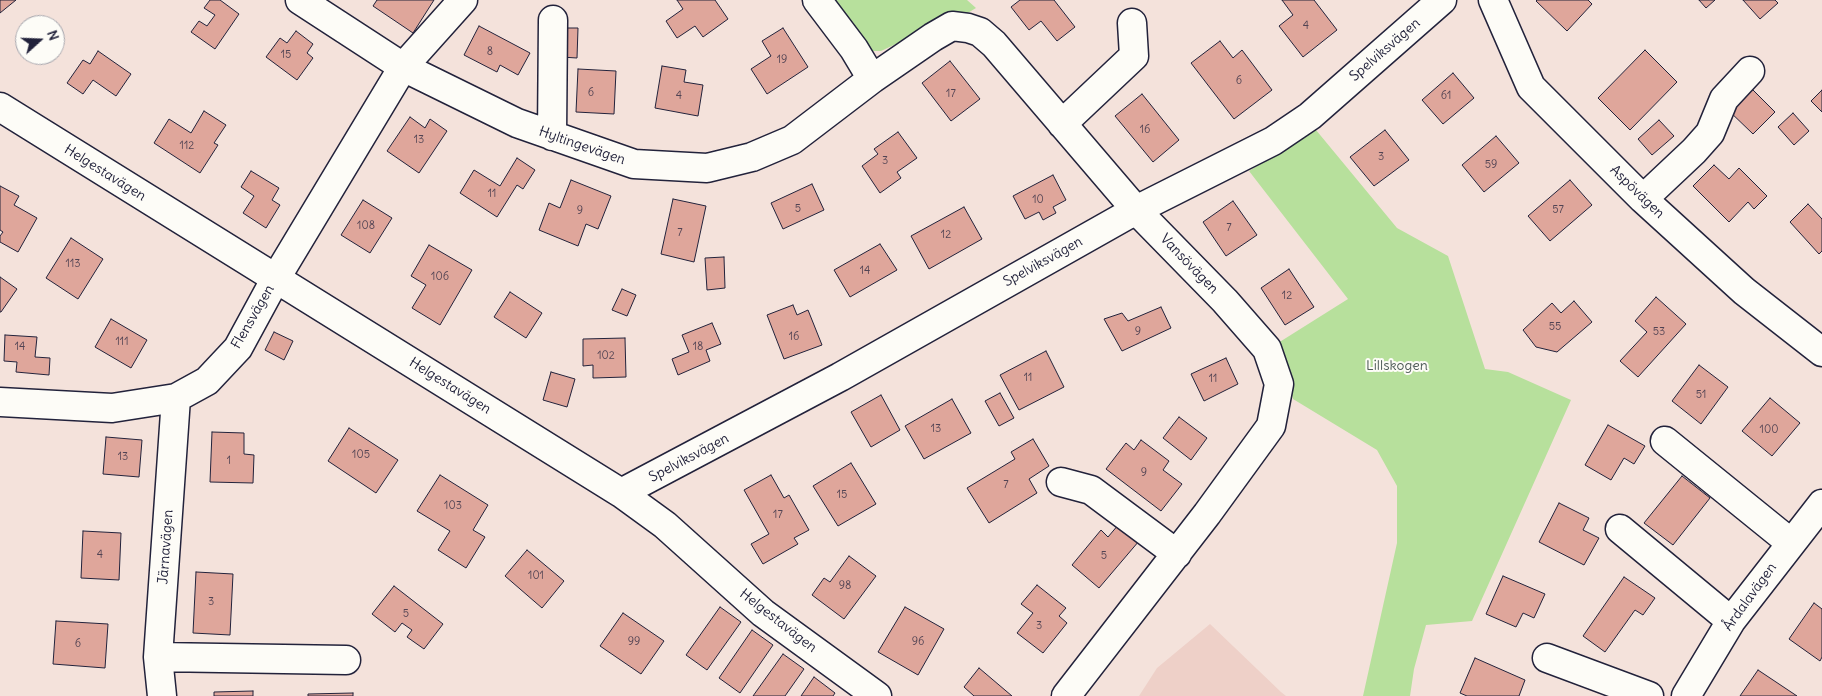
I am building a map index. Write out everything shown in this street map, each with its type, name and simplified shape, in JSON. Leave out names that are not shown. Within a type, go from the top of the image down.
[{"type":"street","name":"Hyltingevägen","points":[[300,0],[403,67],[517,124],[634,164],[707,168],[752,156],[792,140],[872,79]]},
{"type":"street","name":"Flensvägen","points":[[0,402],[112,408],[176,398],[207,381],[238,348],[276,278],[403,67],[464,0]]},
{"type":"street","points":[[817,0],[854,49],[872,79]]},
{"type":"street","name":"Spelviksvägen","points":[[621,494],[840,376],[1136,210],[1273,141],[1310,116],[1442,0]]},
{"type":"street","name":"Aspövägen","points":[[1492,0],[1531,88],[1642,199],[1744,291],[1822,352]]},
{"type":"street","points":[[552,20],[552,136]]},
{"type":"street","points":[[1062,124],[1134,56],[1132,23]]},
{"type":"street","name":"Vansövägen","points":[[872,79],[952,26],[980,32],[994,44],[1136,210],[1268,349],[1279,384],[1272,426],[1177,554],[1066,696]]},
{"type":"street","points":[[1642,199],[1694,152],[1710,133],[1724,99],[1750,72]]},
{"type":"street","name":"Helgestavägen","points":[[0,107],[621,494],[665,525],[763,613],[877,696]]},
{"type":"street","name":"Järnavägen","points":[[162,696],[158,657],[176,398]]},
{"type":"street","points":[[1665,441],[1791,543]]},
{"type":"street","points":[[1061,482],[1091,490],[1177,554]]},
{"type":"street","name":"Årdalavägen","points":[[1686,696],[1731,620],[1822,504]]},
{"type":"street","points":[[1620,529],[1731,620]]},
{"type":"street","points":[[158,657],[346,660]]},
{"type":"street","points":[[1548,658],[1649,696]]},
{"type":"shaded area","points":[[1210,624],[1286,696],[1139,696],[1157,668]]},
{"type":"green space","points":[[830,0],[967,0],[976,8],[961,17],[932,27],[881,51],[869,51]]},
{"type":"green space","name":"Lillskogen","points":[[1316,130],[1397,228],[1448,256],[1485,369],[1508,372],[1571,400],[1472,621],[1426,625],[1414,669],[1410,696],[1363,696],[1397,543],[1397,486],[1377,450],[1293,399],[1278,343],[1348,299],[1249,171]]},
{"type":"building","points":[[0,0],[16,0],[0,13]]},
{"type":"building","points":[[210,0],[220,0],[239,14],[215,49],[191,32],[199,21],[207,26],[215,15],[204,8]]},
{"type":"building","points":[[377,0],[434,0],[413,33],[373,6]]},
{"type":"building","points":[[677,0],[715,0],[728,19],[703,37],[695,26],[677,38],[666,21],[683,9]]},
{"type":"building","points":[[1020,0],[1054,0],[1075,27],[1057,41],[1041,21],[1029,30],[1011,7]]},
{"type":"building","points":[[1282,0],[1314,0],[1337,30],[1303,57],[1279,26],[1293,15]]},
{"type":"building","points":[[1537,0],[1588,0],[1592,4],[1567,31]]},
{"type":"building","points":[[1699,0],[1715,0],[1706,8]]},
{"type":"building","points":[[1743,0],[1775,0],[1778,3],[1760,19]]},
{"type":"building","points":[[479,26],[530,53],[518,75],[500,65],[497,72],[464,55]]},
{"type":"building","points":[[562,28],[578,28],[577,58],[561,57]]},
{"type":"building","points":[[783,28],[808,67],[767,94],[751,69],[771,56],[762,41]]},
{"type":"building","points":[[296,31],[313,44],[307,53],[313,58],[297,80],[266,57],[280,38],[287,43]]},
{"type":"building","points":[[1220,41],[1233,58],[1242,50],[1272,90],[1234,119],[1191,63]]},
{"type":"building","points":[[1645,50],[1677,82],[1630,130],[1598,98]]},
{"type":"building","points":[[98,51],[131,74],[116,96],[93,80],[83,94],[67,83],[83,60],[90,64]]},
{"type":"building","points":[[950,61],[980,99],[951,121],[922,83]]},
{"type":"building","points":[[662,66],[686,70],[684,82],[703,85],[698,116],[655,108]]},
{"type":"building","points":[[578,69],[616,71],[614,114],[576,112]]},
{"type":"building","points":[[1453,73],[1474,98],[1443,124],[1422,100]]},
{"type":"building","points":[[1748,85],[1775,112],[1753,134],[1726,108]]},
{"type":"building","points":[[1822,90],[1822,112],[1811,101]]},
{"type":"building","points":[[1142,94],[1179,140],[1153,162],[1115,116]]},
{"type":"building","points":[[204,111],[226,125],[214,143],[218,145],[200,173],[154,143],[169,119],[191,133]]},
{"type":"building","points":[[1793,113],[1809,131],[1794,145],[1778,127]]},
{"type":"building","points":[[410,117],[425,128],[430,119],[447,131],[419,173],[387,151]]},
{"type":"building","points":[[1659,120],[1674,136],[1652,155],[1638,139]]},
{"type":"building","points":[[1385,130],[1409,160],[1374,186],[1350,157]]},
{"type":"building","points":[[898,132],[917,158],[897,172],[901,178],[880,193],[862,166],[878,154],[874,149]]},
{"type":"building","points":[[1496,136],[1519,163],[1484,192],[1462,165]]},
{"type":"building","points":[[517,158],[535,170],[523,189],[517,185],[497,217],[460,193],[474,170],[500,186]]},
{"type":"building","points":[[1714,165],[1729,179],[1739,168],[1767,196],[1754,209],[1748,202],[1729,222],[1693,186]]},
{"type":"building","points":[[251,171],[279,188],[272,200],[280,205],[266,228],[243,213],[254,196],[241,187]]},
{"type":"building","points":[[1053,175],[1066,200],[1053,207],[1056,213],[1043,220],[1039,212],[1025,219],[1013,196]]},
{"type":"building","points":[[571,180],[611,196],[598,229],[586,224],[578,246],[539,230],[549,203],[560,208]]},
{"type":"building","points":[[1570,180],[1592,205],[1550,241],[1528,216]]},
{"type":"building","points":[[812,184],[824,210],[783,229],[771,203]]},
{"type":"building","points":[[0,186],[19,196],[14,205],[37,218],[18,252],[0,242],[0,236],[3,232],[0,230]]},
{"type":"building","points":[[673,199],[706,206],[694,262],[661,254]]},
{"type":"building","points":[[363,200],[392,218],[370,253],[341,235]]},
{"type":"building","points":[[1233,201],[1257,235],[1226,256],[1203,222]]},
{"type":"building","points":[[1808,204],[1822,219],[1822,251],[1819,254],[1790,222]]},
{"type":"building","points":[[964,207],[982,239],[929,269],[911,236]]},
{"type":"building","points":[[71,238],[103,259],[78,299],[46,278]]},
{"type":"building","points":[[880,244],[897,270],[850,297],[834,270]]},
{"type":"building","points":[[429,245],[472,270],[440,325],[412,308],[426,285],[411,276]]},
{"type":"building","points":[[724,257],[725,288],[707,290],[705,258]]},
{"type":"building","points":[[1289,269],[1314,307],[1285,325],[1261,288]]},
{"type":"building","points":[[0,277],[17,289],[1,312],[0,312]]},
{"type":"building","points":[[622,289],[636,295],[627,316],[612,310]]},
{"type":"building","points":[[510,292],[542,313],[526,338],[494,317]]},
{"type":"building","points":[[1656,297],[1686,324],[1638,377],[1620,361],[1647,332],[1635,321]]},
{"type":"building","points":[[1574,301],[1592,322],[1557,352],[1536,347],[1523,330],[1552,303],[1561,313]]},
{"type":"building","points":[[793,305],[797,315],[808,310],[822,345],[784,359],[767,315]]},
{"type":"building","points":[[1161,307],[1171,328],[1122,351],[1104,319],[1122,313],[1128,321]]},
{"type":"building","points":[[111,319],[147,340],[131,368],[95,347]]},
{"type":"building","points":[[712,323],[721,344],[706,350],[710,361],[678,375],[672,359],[689,352],[682,335]]},
{"type":"building","points":[[274,332],[293,341],[284,360],[265,350]]},
{"type":"building","points":[[5,335],[37,337],[35,357],[50,358],[49,375],[16,372],[17,362],[4,361]]},
{"type":"building","points":[[625,338],[626,377],[593,378],[593,365],[583,366],[583,339]]},
{"type":"building","points":[[1046,351],[1064,387],[1019,410],[1000,375]]},
{"type":"building","points":[[1226,358],[1238,384],[1204,401],[1191,374]]},
{"type":"building","points":[[1699,365],[1728,387],[1701,424],[1672,401]]},
{"type":"building","points":[[551,372],[575,379],[567,407],[543,400]]},
{"type":"building","points":[[1000,393],[1014,418],[999,426],[985,401]]},
{"type":"building","points":[[881,395],[900,430],[871,447],[851,412]]},
{"type":"building","points":[[1770,398],[1800,423],[1772,456],[1742,431]]},
{"type":"building","points":[[952,399],[971,433],[924,459],[905,426]]},
{"type":"building","points":[[1179,417],[1207,438],[1191,460],[1163,438]]},
{"type":"building","points":[[1608,425],[1645,446],[1634,464],[1624,458],[1611,480],[1585,465]]},
{"type":"building","points":[[349,428],[398,460],[376,493],[328,461]]},
{"type":"building","points":[[212,432],[244,433],[244,454],[254,455],[253,483],[210,482]]},
{"type":"building","points":[[106,437],[142,440],[139,477],[103,474]]},
{"type":"building","points":[[1033,439],[1049,466],[1029,479],[1037,493],[989,523],[967,488],[1015,459],[1011,452]]},
{"type":"building","points":[[1141,440],[1169,461],[1163,470],[1182,484],[1161,511],[1106,469],[1126,443],[1134,450]]},
{"type":"building","points":[[851,463],[876,504],[838,526],[813,486]]},
{"type":"building","points":[[440,475],[488,505],[473,530],[485,537],[466,568],[438,550],[450,531],[417,511]]},
{"type":"building","points":[[771,475],[784,498],[789,495],[809,530],[794,538],[798,544],[763,564],[751,544],[769,534],[744,490]]},
{"type":"building","points":[[1682,476],[1710,498],[1673,545],[1644,523]]},
{"type":"building","points":[[1559,503],[1589,518],[1583,530],[1599,538],[1584,565],[1539,542]]},
{"type":"building","points":[[1119,524],[1139,541],[1099,588],[1072,565],[1101,530],[1108,537]]},
{"type":"building","points":[[83,531],[121,533],[119,580],[81,578]]},
{"type":"building","points":[[527,550],[564,581],[542,608],[505,576]]},
{"type":"building","points":[[849,556],[876,576],[844,619],[812,595],[824,578],[830,582]]},
{"type":"building","points":[[196,572],[233,574],[230,635],[193,633]]},
{"type":"building","points":[[1503,576],[1545,594],[1534,618],[1523,613],[1516,627],[1486,614]]},
{"type":"building","points":[[1624,577],[1655,598],[1643,615],[1635,610],[1605,652],[1583,636]]},
{"type":"building","points":[[1037,585],[1066,608],[1059,616],[1067,623],[1043,653],[1017,633],[1033,613],[1021,604]]},
{"type":"building","points":[[394,586],[443,624],[424,649],[407,637],[412,630],[402,623],[395,632],[372,614]]},
{"type":"building","points":[[1814,603],[1822,609],[1822,657],[1820,661],[1789,639]]},
{"type":"building","points":[[720,607],[741,622],[707,670],[686,655]]},
{"type":"building","points":[[905,607],[944,629],[918,675],[878,652]]},
{"type":"building","points":[[623,613],[664,641],[641,674],[600,646]]},
{"type":"building","points":[[56,621],[108,624],[105,668],[53,664]]},
{"type":"building","points":[[752,630],[773,645],[740,693],[719,678]]},
{"type":"building","points":[[783,654],[804,669],[785,696],[753,696]]},
{"type":"building","points":[[1475,658],[1525,680],[1519,696],[1467,696],[1460,693]]},
{"type":"building","points":[[979,668],[1012,696],[974,696],[964,687]]},
{"type":"building","points":[[1758,670],[1797,696],[1740,696]]},
{"type":"building","points":[[814,677],[835,693],[833,696],[801,696]]},
{"type":"building","points":[[253,691],[253,696],[214,696],[214,692]]},
{"type":"building","points":[[353,693],[353,696],[308,696],[308,694]]}]
